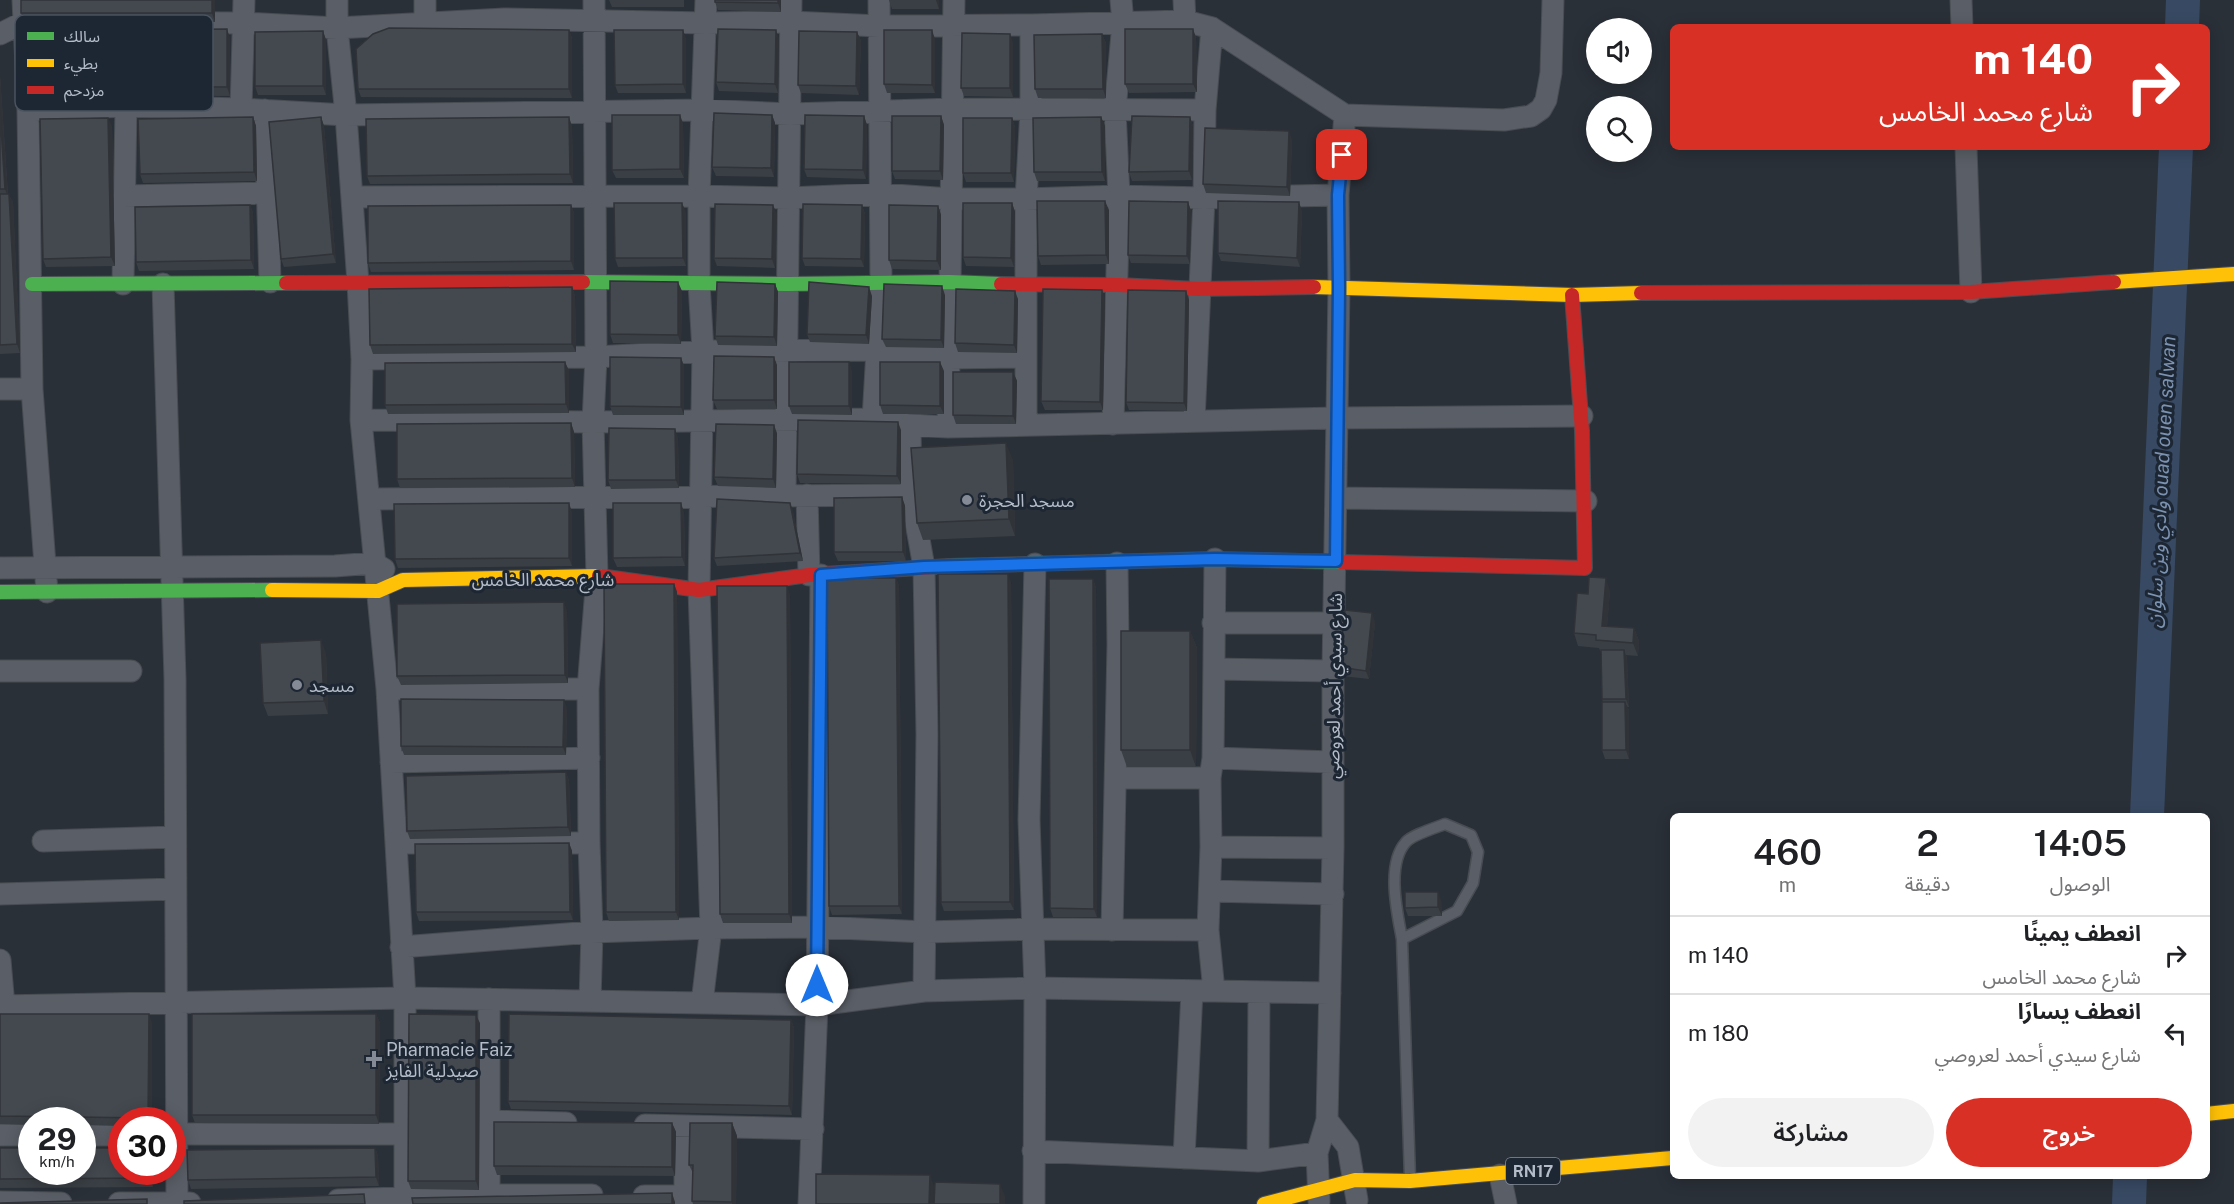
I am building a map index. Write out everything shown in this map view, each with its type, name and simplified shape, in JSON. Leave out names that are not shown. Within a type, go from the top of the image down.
[{"type":"street","points":[[23,0],[24,15]]},
{"type":"street","points":[[241,109],[244,0]]},
{"type":"street","points":[[337,0],[337,28],[346,115],[358,283],[362,359],[361,420],[387,689],[405,998],[404,1201]]},
{"type":"street","points":[[425,0],[425,23]]},
{"type":"street","points":[[702,1003],[711,928],[699,590],[704,351],[699,283],[699,196],[706,0]]},
{"type":"street","points":[[785,495],[791,0]]},
{"type":"street","points":[[873,419],[881,282],[879,0]]},
{"type":"street","points":[[948,427],[954,0]]},
{"type":"street","points":[[1113,424],[1119,196],[1115,110],[1123,23],[1121,0]]},
{"type":"street","points":[[1184,0],[1185,21]]},
{"type":"street","points":[[213,23],[337,28],[425,23],[504,10],[594,11],[706,23],[791,22],[879,26],[1031,26],[1185,21],[1212,28],[1345,115],[1504,120],[1531,116],[1541,109],[1546,100],[1551,73],[1553,0]]},
{"type":"street","points":[[1961,0],[1962,24]]},
{"type":"street","points":[[590,1001],[592,932],[588,689],[597,576],[593,422],[596,357],[594,11]]},
{"type":"street","points":[[0,33],[15,26]]},
{"type":"street","points":[[1026,424],[1024,357],[1031,26]]},
{"type":"street","points":[[1194,421],[1198,289],[1204,198],[1205,110],[1212,28]]},
{"type":"street","points":[[213,108],[346,115],[702,110],[790,114],[954,109],[1205,110]]},
{"type":"street","points":[[265,110],[270,282]]},
{"type":"street","points":[[28,111],[32,389],[47,567],[47,592]]},
{"type":"street","points":[[123,284],[126,111]]},
{"type":"street","name":"شارع سيدي أحمد لعروصي","points":[[1318,1197],[1317,1153],[1327,1120],[1333,894],[1338,195],[1345,115]]},
{"type":"street","points":[[1966,150],[1971,292]]},
{"type":"street","points":[[124,196],[266,193]]},
{"type":"street","points":[[352,197],[789,198],[881,194],[950,199],[1026,199],[1119,196],[1204,198],[1338,195]]},
{"type":"street","points":[[32,284],[949,282],[1198,289],[1339,287],[1572,295],[1687,292],[1971,292],[2234,274]]},
{"type":"street","points":[[163,284],[175,680],[174,1107]]},
{"type":"street","points":[[1336,498],[1586,501],[1572,295]]},
{"type":"street","points":[[362,359],[596,357],[704,351],[876,350],[949,358],[1024,357]]},
{"type":"street","points":[[0,389],[32,389]]},
{"type":"street","points":[[361,420],[593,422],[873,419],[910,425],[948,427],[1337,418],[1582,416]]},
{"type":"street","points":[[910,425],[911,495],[924,567],[927,734],[924,991]]},
{"type":"street","points":[[370,500],[700,495],[911,495]]},
{"type":"street","points":[[807,495],[815,575],[817,927],[817,1005],[809,1204]]},
{"type":"street","name":"شارع محمد الخامس","points":[[0,592],[378,591],[403,580],[597,576],[699,590],[815,575],[924,567],[1215,559],[1585,568],[1586,501]]},
{"type":"street","points":[[1214,991],[1208,930],[1215,559]]},
{"type":"street","points":[[0,568],[335,566],[374,563],[403,580]]},
{"type":"street","points":[[1112,930],[1118,645],[1117,563]]},
{"type":"street","points":[[1034,1204],[1035,988],[1029,820],[1035,564]]},
{"type":"street","points":[[1213,623],[1334,623]]},
{"type":"street","points":[[1214,669],[1333,671]]},
{"type":"street","points":[[0,670],[131,671]]},
{"type":"street","points":[[387,689],[588,689]]},
{"type":"street","points":[[391,762],[588,758]]},
{"type":"street","points":[[1116,778],[1211,768],[1333,762]]},
{"type":"street","points":[[43,841],[174,837]]},
{"type":"street","points":[[396,843],[589,843]]},
{"type":"street","points":[[1211,847],[1333,848]]},
{"type":"street","points":[[0,894],[175,889]]},
{"type":"street","points":[[1210,891],[1333,894]]},
{"type":"street","points":[[401,947],[592,932],[711,928],[817,927],[926,932],[1034,929],[1208,930]]},
{"type":"street","points":[[0,960],[2,1006],[405,998],[817,1005],[924,991],[1035,988],[1330,993]]},
{"type":"street","points":[[1184,1158],[1192,991]]},
{"type":"street","points":[[1258,1161],[1259,992]]},
{"type":"street","points":[[489,999],[489,1195]]},
{"type":"street","points":[[2210,1113],[2234,1111]]},
{"type":"street","points":[[1327,1120],[1348,1147],[1352,1195]]},
{"type":"street","points":[[489,1121],[581,1123]]},
{"type":"street","points":[[627,1124],[813,1129]]},
{"type":"street","points":[[321,1200],[404,1201],[489,1195],[622,1196],[685,1200],[685,1126]]},
{"type":"street","points":[[186,1134],[404,1134]]},
{"type":"street","points":[[0,1135],[18,1135]]},
{"type":"street","points":[[1033,1150],[1258,1161],[1317,1153]]},
{"type":"street","name":"RN17","points":[[1264,1204],[1352,1195],[1394,1182],[1670,1158]]},
{"type":"street","points":[[1500,1174],[1506,1204]]},
{"type":"street","name":"RN17","points":[[1352,1195],[1394,1182]]},
{"type":"street","points":[[176,1185],[177,1204]]},
{"type":"street","points":[[0,1202],[177,1204],[213,1202]]},
{"type":"lane","points":[[1402,939],[1457,911],[1473,883],[1478,852],[1471,835],[1445,824],[1407,840],[1397,857],[1395,900],[1402,939],[1410,1181]]},
{"type":"building","points":[[21,0],[212,0],[212,13],[21,13]]},
{"type":"building","points":[[715,0],[778,0],[778,3],[715,2]]},
{"type":"building","points":[[389,28],[569,30],[569,89],[358,89],[356,49],[373,34]]},
{"type":"building","points":[[213,29],[227,29],[227,87],[213,87]]},
{"type":"building","points":[[718,29],[776,30],[775,84],[716,82]]},
{"type":"building","points":[[1125,29],[1193,29],[1193,84],[1125,84]]},
{"type":"building","points":[[614,30],[683,30],[683,84],[615,85]]},
{"type":"building","points":[[884,30],[932,30],[932,85],[884,84]]},
{"type":"building","points":[[323,31],[323,86],[255,86],[255,32]]},
{"type":"building","points":[[799,31],[857,32],[856,86],[798,85]]},
{"type":"building","points":[[962,33],[1010,34],[1010,88],[961,88]]},
{"type":"building","points":[[1102,34],[1103,89],[1035,89],[1034,35]]},
{"type":"building","points":[[0,112],[5,189],[0,189]]},
{"type":"building","points":[[714,113],[772,115],[771,168],[712,167]]},
{"type":"building","points":[[612,115],[680,115],[680,169],[612,170]]},
{"type":"building","points":[[805,115],[864,116],[863,170],[804,169]]},
{"type":"building","points":[[892,116],[941,116],[940,171],[892,171]]},
{"type":"building","points":[[1132,116],[1190,117],[1189,171],[1129,172]]},
{"type":"building","points":[[253,117],[254,172],[140,174],[138,119]]},
{"type":"building","points":[[321,117],[333,254],[281,259],[269,122]]},
{"type":"building","points":[[569,117],[570,174],[367,176],[366,119]]},
{"type":"building","points":[[1101,117],[1102,172],[1034,172],[1033,118]]},
{"type":"building","points":[[108,118],[111,257],[43,259],[40,119]]},
{"type":"building","points":[[963,118],[1012,118],[1011,173],[963,173]]},
{"type":"building","points":[[1205,128],[1289,131],[1287,187],[1203,184]]},
{"type":"building","points":[[0,194],[9,194],[17,344],[0,345]]},
{"type":"building","points":[[1037,201],[1105,201],[1106,255],[1038,256]]},
{"type":"building","points":[[1129,201],[1188,202],[1187,256],[1128,255]]},
{"type":"building","points":[[1218,201],[1299,202],[1297,258],[1218,253]]},
{"type":"building","points":[[614,203],[682,203],[683,258],[615,258]]},
{"type":"building","points":[[963,203],[1012,203],[1011,258],[963,257]]},
{"type":"building","points":[[715,204],[773,205],[772,259],[714,258]]},
{"type":"building","points":[[803,204],[862,205],[861,259],[802,258]]},
{"type":"building","points":[[250,205],[251,260],[136,262],[135,207]]},
{"type":"building","points":[[571,205],[571,261],[368,263],[368,206]]},
{"type":"building","points":[[889,205],[938,206],[937,261],[889,260]]},
{"type":"building","points":[[610,281],[678,282],[678,335],[610,334]]},
{"type":"building","points":[[717,282],[775,284],[774,337],[715,336]]},
{"type":"building","points":[[809,282],[869,287],[866,335],[807,334]]},
{"type":"building","points":[[884,284],[942,286],[941,340],[882,339]]},
{"type":"building","points":[[572,287],[572,344],[370,345],[369,289]]},
{"type":"building","points":[[956,289],[1015,291],[1014,345],[955,343]]},
{"type":"building","points":[[1043,289],[1102,290],[1100,402],[1041,401]]},
{"type":"building","points":[[1128,290],[1186,291],[1184,403],[1126,402]]},
{"type":"building","points":[[714,356],[774,357],[774,400],[713,400]]},
{"type":"building","points":[[610,357],[681,358],[681,407],[610,406]]},
{"type":"building","points":[[565,362],[566,404],[385,405],[385,363]]},
{"type":"building","points":[[789,362],[849,362],[849,406],[789,406]]},
{"type":"building","points":[[880,362],[940,362],[940,406],[880,405]]},
{"type":"building","points":[[953,372],[1013,372],[1013,416],[953,415]]},
{"type":"building","points":[[798,420],[898,422],[897,476],[797,474]]},
{"type":"building","points":[[571,423],[572,478],[397,479],[397,424]]},
{"type":"building","points":[[716,424],[774,425],[773,479],[714,477]]},
{"type":"building","points":[[609,428],[675,429],[676,480],[608,480]]},
{"type":"building","name":"مسجد الحجرة","points":[[1006,443],[1009,519],[917,523],[911,448]]},
{"type":"building","points":[[902,497],[903,552],[834,552],[834,498]]},
{"type":"building","points":[[717,499],[790,503],[800,553],[714,558]]},
{"type":"building","points":[[569,503],[569,558],[395,559],[394,504]]},
{"type":"building","points":[[613,503],[681,503],[682,557],[613,558]]},
{"type":"building","points":[[938,574],[1008,574],[1010,902],[941,902]]},
{"type":"building","points":[[1589,577],[1606,578],[1602,626],[1634,628],[1633,643],[1596,640],[1596,635],[1574,633],[1577,593],[1588,594]]},
{"type":"building","points":[[827,578],[896,578],[899,906],[829,906]]},
{"type":"building","points":[[1049,579],[1093,579],[1094,909],[1050,908]]},
{"type":"building","points":[[604,584],[674,584],[676,912],[606,912]]},
{"type":"building","points":[[717,586],[787,586],[789,914],[720,914]]},
{"type":"building","points":[[564,602],[565,675],[397,676],[397,604]]},
{"type":"building","points":[[1345,610],[1372,613],[1366,671],[1339,667]]},
{"type":"building","points":[[1121,631],[1190,631],[1190,750],[1121,750]]},
{"type":"building","name":"مسجد","points":[[321,640],[324,701],[263,703],[260,643]]},
{"type":"building","points":[[1601,650],[1624,650],[1626,699],[1602,699]]},
{"type":"building","points":[[401,699],[564,700],[563,747],[401,746]]},
{"type":"building","points":[[1602,702],[1625,702],[1626,750],[1602,750]]},
{"type":"building","points":[[566,772],[568,827],[407,831],[406,776]]},
{"type":"building","points":[[569,843],[570,912],[416,912],[415,844]]},
{"type":"building","points":[[1405,892],[1438,892],[1438,907],[1405,908]]},
{"type":"building","points":[[0,1014],[149,1014],[148,1107],[108,1107],[108,1117],[96,1117],[96,1107],[18,1107],[18,1116],[0,1116]]},
{"type":"building","points":[[192,1014],[376,1014],[376,1115],[192,1115]]},
{"type":"building","points":[[409,1014],[476,1015],[476,1181],[408,1181]]},
{"type":"building","points":[[509,1014],[791,1020],[789,1106],[508,1101]]},
{"type":"building","points":[[494,1122],[672,1123],[672,1167],[494,1166]]},
{"type":"building","points":[[690,1123],[732,1123],[732,1202],[692,1201],[693,1165],[689,1165]]},
{"type":"building","points":[[0,1148],[18,1148],[18,1179],[0,1179]]},
{"type":"building","points":[[96,1148],[108,1148],[108,1178],[96,1178]]},
{"type":"building","points":[[375,1148],[376,1177],[188,1180],[187,1150]]},
{"type":"building","points":[[816,1174],[930,1175],[929,1204],[816,1204]]},
{"type":"building","points":[[935,1182],[1000,1184],[1000,1204],[934,1204]]},
{"type":"building","points":[[672,1193],[672,1204],[413,1204],[412,1198]]},
{"type":"building","points":[[364,1194],[365,1204],[184,1204],[184,1201]]},
{"type":"building","points":[[147,1199],[147,1204],[0,1204],[0,1203]]},
{"type":"waterway","name":"وادي وين سلوان ouad ouen salwan","points":[[2182,24],[2183,0]]},
{"type":"waterway","name":"وادي وين سلوان ouad ouen salwan","points":[[2147,813],[2176,150]]},
{"type":"waterway","name":"وادي وين سلوان ouad ouen salwan","points":[[2129,1204],[2130,1179]]},
{"type":"traffic: fast","points":[[583,282],[1001,284]]},
{"type":"traffic: fast","points":[[32,284],[286,283]]},
{"type":"traffic: fast","points":[[949,566],[1215,559],[1340,562]]},
{"type":"traffic: fast","points":[[0,592],[272,590]]},
{"type":"traffic: slow","points":[[2114,282],[2234,274]]},
{"type":"traffic: slow","points":[[1314,287],[1572,295],[1641,293]]},
{"type":"traffic: slow","points":[[272,590],[378,591],[403,580],[599,576]]},
{"type":"traffic: slow","points":[[2210,1114],[2234,1111]]},
{"type":"traffic: slow","points":[[1264,1204],[1355,1180],[1410,1181],[1670,1158]]},
{"type":"traffic: jam","points":[[286,283],[583,282]]},
{"type":"traffic: jam","points":[[1641,293],[1971,292],[2114,282]]},
{"type":"traffic: jam","points":[[1001,284],[1118,285],[1198,289],[1314,287]]},
{"type":"traffic: jam","points":[[1340,562],[1585,568],[1582,431],[1572,295]]},
{"type":"traffic: jam","points":[[599,576],[699,590],[809,575],[949,566]]},
{"type":"place","name":"مسجد الحجرة","points":[[967,500]]},
{"type":"place","name":"مسجد","points":[[297,685]]},
{"type":"place","name":"Pharmacie Faiz صيدلية الفايز","points":[[374,1059]]},
{"type":"route","points":[[817,985],[821,575],[924,567],[1215,559],[1336,561],[1338,195],[1342,155]]}]
